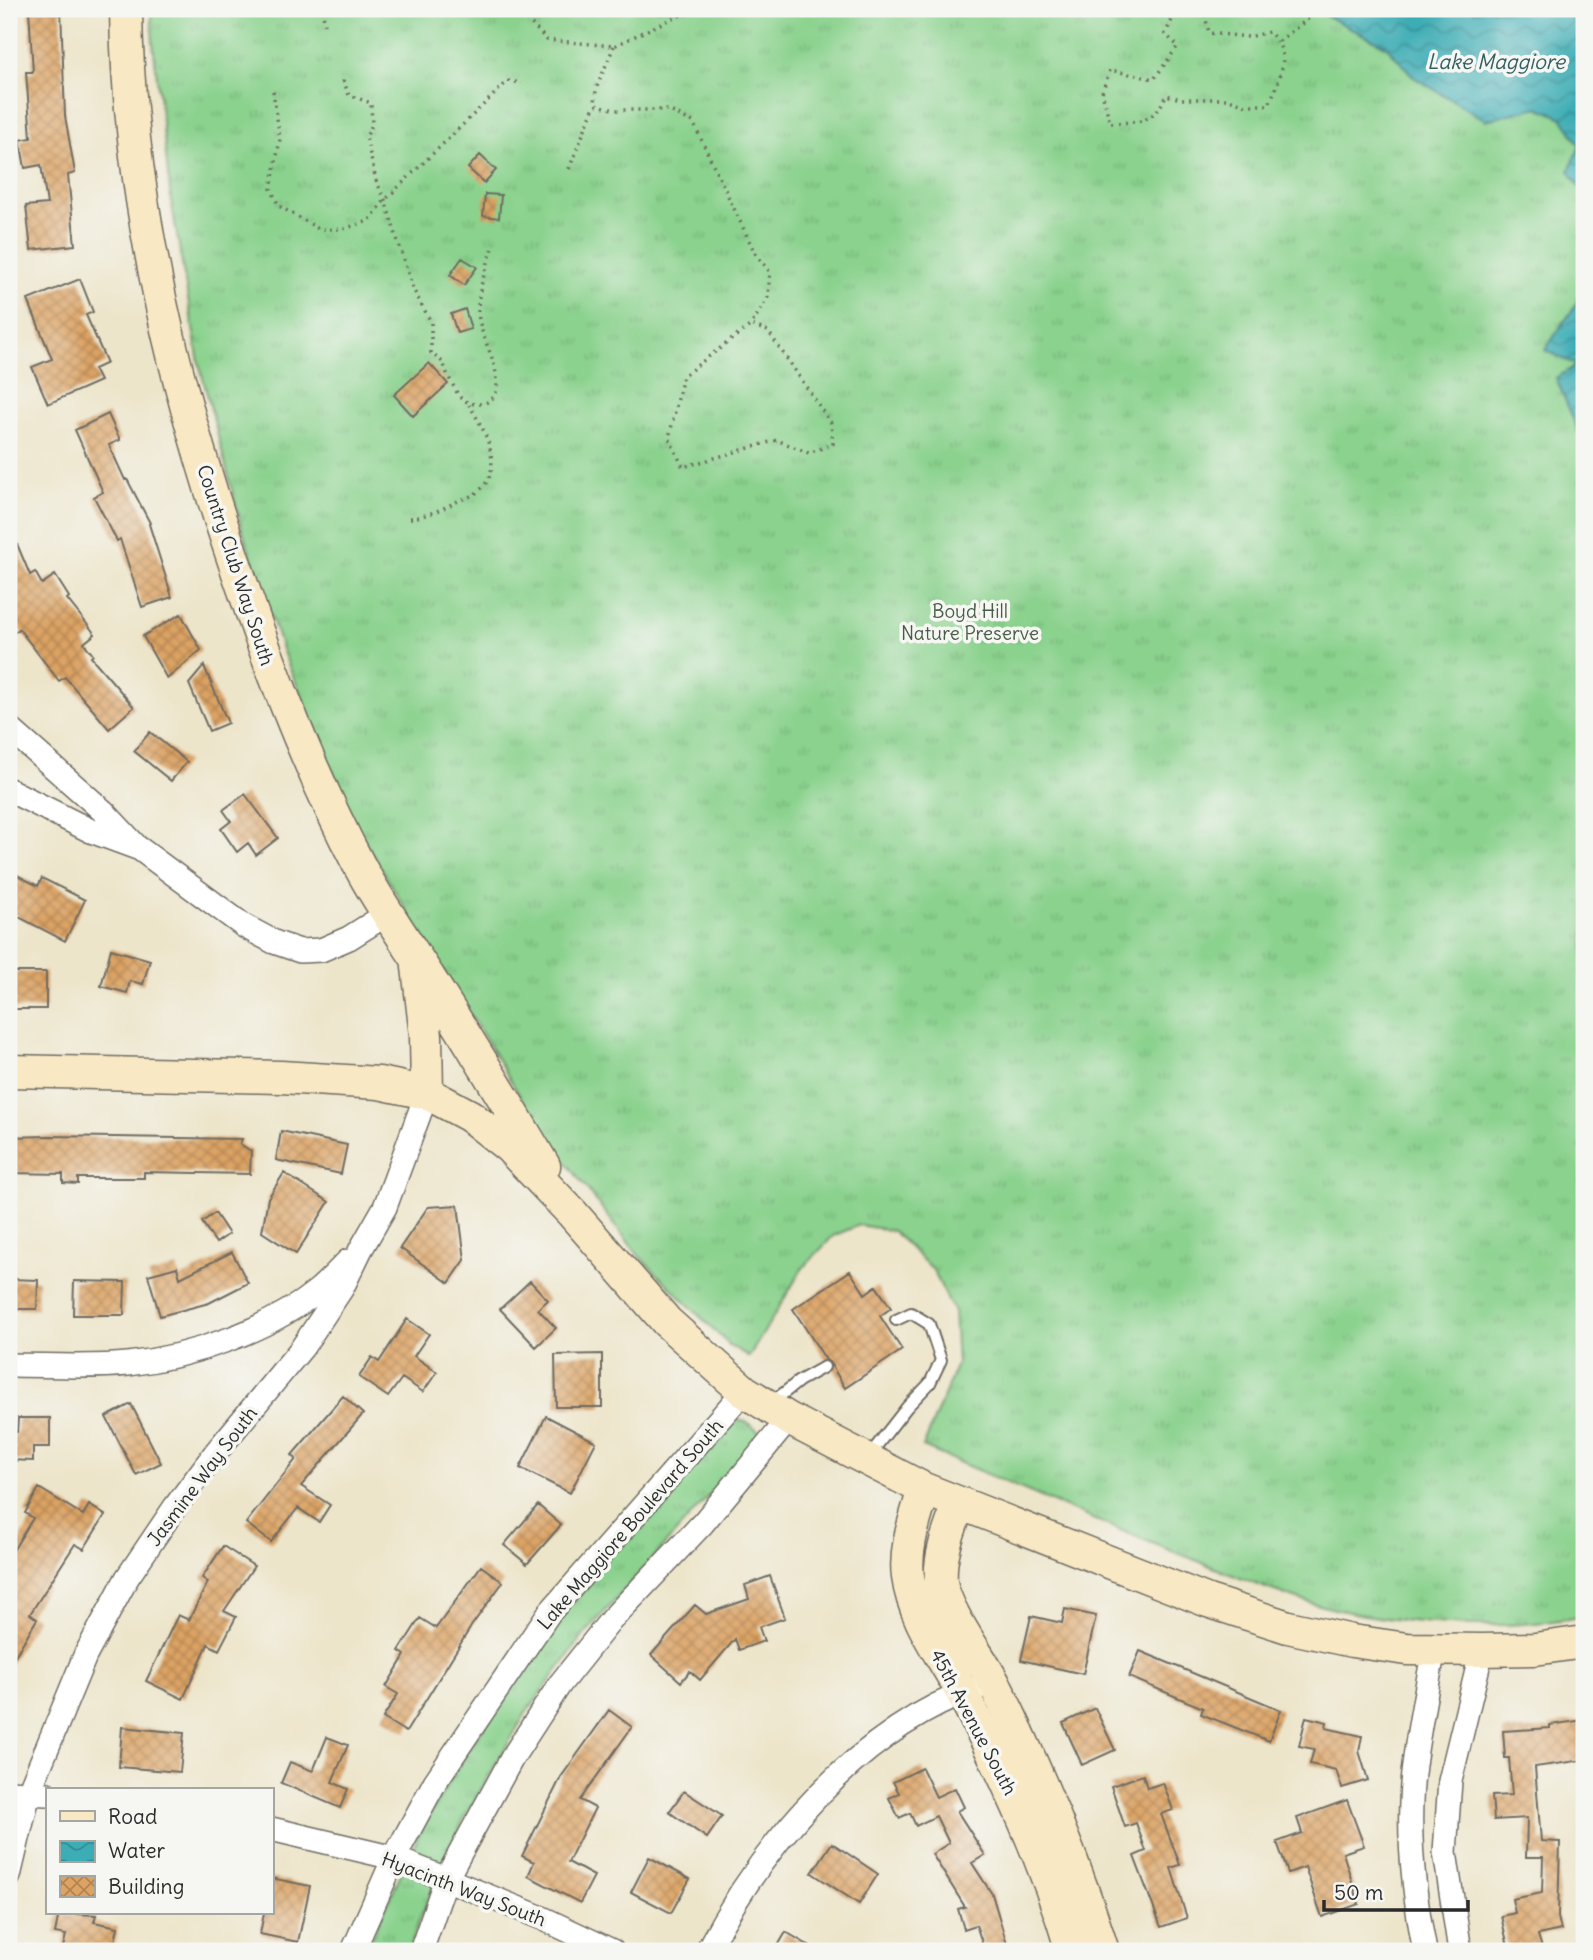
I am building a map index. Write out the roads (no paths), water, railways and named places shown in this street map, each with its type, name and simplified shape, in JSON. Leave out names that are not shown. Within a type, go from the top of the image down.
[{"type":"street","name":"Country Club Way South","points":[[126,9],[127,59],[140,182],[160,293],[201,458],[271,670],[323,795],[361,869],[417,959],[426,1036],[427,1093]]},
{"type":"street","points":[[9,728],[103,811],[140,849],[244,926],[274,942],[300,951],[321,950],[349,939],[387,914]]},
{"type":"street","points":[[9,790],[91,831],[140,849]]},
{"type":"street","points":[[417,959],[572,1213]]},
{"type":"street","points":[[9,1071],[281,1077],[379,1083],[427,1093],[470,1116],[509,1147],[572,1213],[667,1322],[767,1405],[925,1489],[1209,1601],[1288,1627],[1352,1641],[1407,1649],[1535,1648],[1584,1642]]},
{"type":"street","name":"Jasmine Way South","points":[[9,1876],[28,1793],[85,1656],[127,1578],[175,1507],[302,1349],[342,1288],[385,1207],[427,1093]]},
{"type":"street","points":[[9,1365],[126,1364],[179,1355],[219,1343],[267,1322],[316,1292],[360,1250]]},
{"type":"street","points":[[421,1951],[446,1880],[512,1758],[560,1684],[611,1620],[703,1522],[767,1405]]},
{"type":"street","name":"Lake Maggiore Boulevard South","points":[[353,1951],[394,1858],[435,1782],[549,1613],[767,1405]]},
{"type":"street","name":"45th Avenue South","points":[[925,1489],[908,1549],[907,1575],[913,1602],[931,1640],[963,1693],[1027,1825],[1072,1951]]},
{"type":"street","name":"45th Avenue South","points":[[959,1504],[942,1555],[941,1583],[954,1615],[994,1682],[1044,1789],[1082,1884],[1103,1951]]},
{"type":"street","points":[[1425,1951],[1413,1875],[1411,1822],[1414,1766],[1434,1649]]},
{"type":"street","points":[[1460,1951],[1445,1852],[1450,1781],[1482,1650]]},
{"type":"street","points":[[707,1951],[757,1870],[787,1829],[818,1794],[872,1747],[926,1711],[994,1682]]},
{"type":"street","name":"Hyacinth Way South","points":[[273,1829],[394,1858],[542,1918],[612,1951]]},
{"type":"lane","points":[[866,1459],[930,1383],[941,1360],[929,1324],[911,1313],[896,1320]]},
{"type":"lane","points":[[767,1405],[799,1381],[824,1367]]},
{"type":"water","name":"Lake Maggiore","points":[[1313,9],[1584,9],[1584,194],[1569,171],[1580,146],[1563,118],[1538,107],[1486,120],[1415,78],[1386,46]]},
{"type":"water","points":[[1584,286],[1584,445],[1556,378],[1577,365],[1545,350],[1575,306]]},
{"type":"park label","name":"Boyd Hill Nature Preserve","points":[[970,622]]}]
